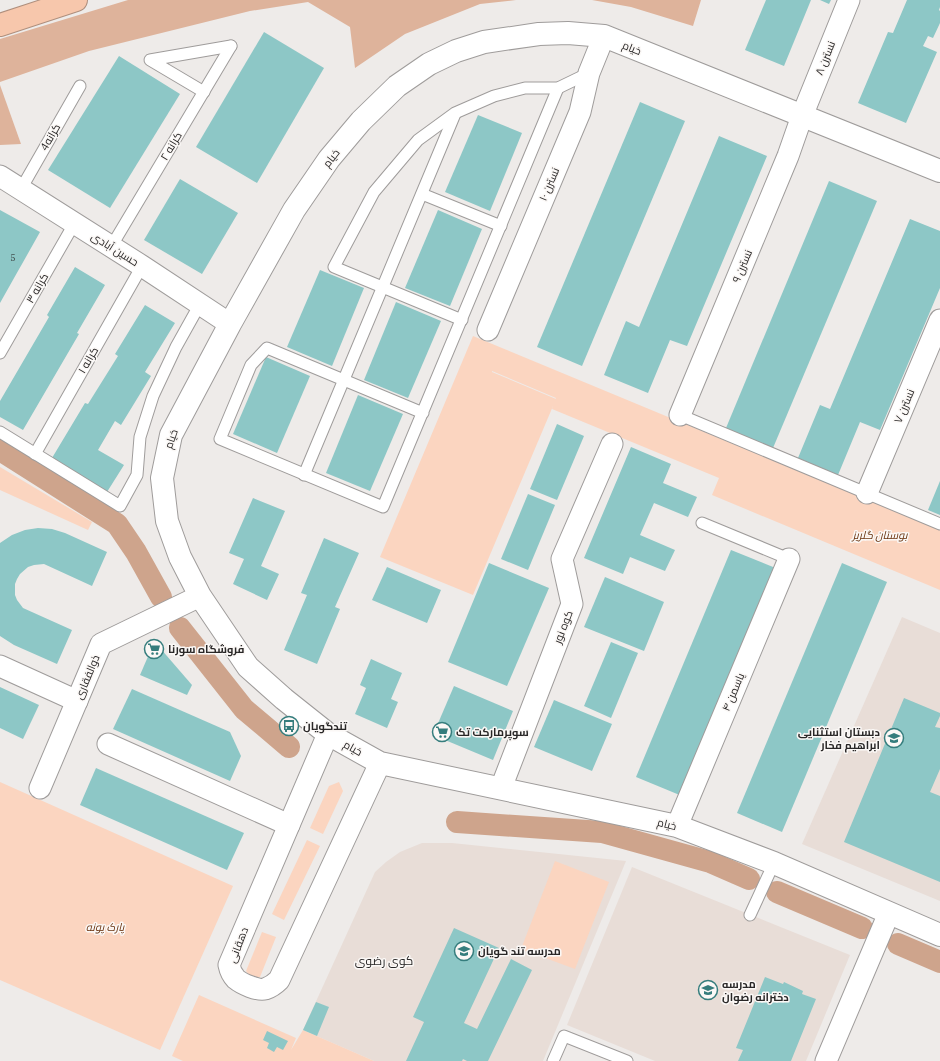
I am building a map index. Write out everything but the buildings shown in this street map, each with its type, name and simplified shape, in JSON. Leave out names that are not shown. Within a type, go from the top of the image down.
[{"type":"highway","points":[[0,25],[76,0]]},
{"type":"street","name":"نسترن ۸","points":[[802,116],[848,0]]},
{"type":"street","name":"خیام","points":[[940,171],[604,36],[568,33],[539,34],[484,42],[456,51],[429,64],[398,86],[361,121],[329,159],[294,210],[230,324],[171,435],[162,478],[167,521],[180,557],[200,596],[248,667],[284,699],[328,734],[380,763],[677,826],[774,863],[940,935]]},
{"type":"street","name":"نسترن ۱۰","points":[[488,330],[580,112],[589,73],[604,36]]},
{"type":"street","name":"نسترن ۹","points":[[680,415],[788,156],[802,116]]},
{"type":"street","name":"حسین آبادی","points":[[0,176],[230,324]]},
{"type":"street","name":"نسترن ۷","points":[[868,493],[940,320]]},
{"type":"street","name":"کوه نور","points":[[501,788],[572,604],[562,559],[612,444]]},
{"type":"street","name":"یاسمن ۴","points":[[677,826],[789,559]]},
{"type":"street","name":"ذوالفقاری","points":[[40,788],[101,644],[200,596]]},
{"type":"street","points":[[0,666],[77,701]]},
{"type":"street","name":"دهقانی","points":[[328,734],[229,965],[231,972],[236,979],[248,986],[264,989],[273,986],[278,980],[380,763]]},
{"type":"street","points":[[108,744],[289,825]]},
{"type":"street","points":[[826,1061],[889,913]]},
{"type":"lane","name":"کرانه ۲","points":[[111,247],[204,92],[231,46],[150,60],[204,92]]},
{"type":"lane","points":[[462,320],[334,267],[374,192],[418,140],[455,113],[494,96],[525,88],[558,88],[589,73]]},
{"type":"lane","name":"کرانه4","points":[[21,189],[80,86]]},
{"type":"lane","points":[[423,413],[267,348],[251,365],[220,439],[383,507],[423,413],[462,320],[558,88]]},
{"type":"lane","points":[[304,474],[455,113]]},
{"type":"lane","points":[[422,194],[501,226]]},
{"type":"lane","name":"کرانه ۳","points":[[0,353],[74,224]]},
{"type":"lane","name":"کرانه ۱","points":[[35,454],[142,266]]},
{"type":"lane","points":[[0,432],[120,506],[137,475],[140,437],[153,396],[176,347],[200,304]]},
{"type":"lane","points":[[680,415],[940,524]]},
{"type":"lane","points":[[702,523],[789,559]]},
{"type":"lane","points":[[750,915],[774,863]]},
{"type":"lane","points":[[553,1061],[564,1036],[627,1061]]},
{"type":"shaded area","points":[[128,0],[516,0],[480,4],[405,34],[355,68],[350,27],[308,2],[250,11],[89,51],[0,82],[0,39]]},
{"type":"shaded area","points":[[592,0],[701,0],[693,26],[631,7]]},
{"type":"shaded area","points":[[0,85],[21,144],[0,145]]},
{"type":"shaded area","name":"دبستان استثنایی ابراهیم فخار","points":[[902,617],[940,633],[940,901],[802,844]]},
{"type":"shaded area","name":"مدرسه تند گویان","points":[[422,843],[452,843],[626,861],[543,1061],[374,1061],[303,1030],[375,872],[400,852]]},
{"type":"shaded area","name":"مدرسه دخترانه رضوان","points":[[632,867],[850,955],[806,1061],[655,1061],[567,1025]]},
{"type":"green space","name":"بوستان گلریز","points":[[473,336],[940,530],[940,590],[712,495],[719,478],[552,409],[553,405],[473,595],[380,557]],"holes":[[[492,371],[556,398],[492,372]]]},
{"type":"green space","points":[[0,467],[92,522],[88,530],[0,490]]},
{"type":"green space","name":"پارک پونه","points":[[0,782],[233,886],[160,1050],[0,980]]},
{"type":"green space","points":[[339,782],[343,791],[323,834],[310,828],[329,786]]},
{"type":"green space","points":[[307,840],[320,846],[284,920],[272,914]]},
{"type":"green space","points":[[555,861],[609,882],[575,969],[521,949]]},
{"type":"green space","points":[[262,932],[276,937],[260,977],[254,977],[250,976],[246,971]]},
{"type":"green space","points":[[199,995],[296,1038],[291,1050],[303,1030],[374,1061],[183,1061],[172,1056]]},
{"type":"waterway","points":[[0,450],[117,524],[136,552],[161,597]]},
{"type":"waterway","points":[[180,628],[244,709],[289,747]]},
{"type":"waterway","points":[[457,822],[602,832],[710,862],[749,879]]},
{"type":"waterway","points":[[777,892],[862,928]]},
{"type":"waterway","points":[[898,944],[940,962]]},
{"type":"place","name":"فروشگاه سورنا","points":[[154,649]]},
{"type":"place","name":"تندگویان","points":[[289,726]]},
{"type":"place","name":"سوپرمارکت تک","points":[[442,732]]},
{"type":"place","name":"دبستان استثنایی ابراهیم فخار","points":[[894,738]]},
{"type":"place","name":"مدرسه تند گویان","points":[[464,951]]},
{"type":"place","name":"مدرسه دخترانه رضوان","points":[[708,990]]},
{"type":"district","name":"کوی رضوی","points":[[384,961]]}]
